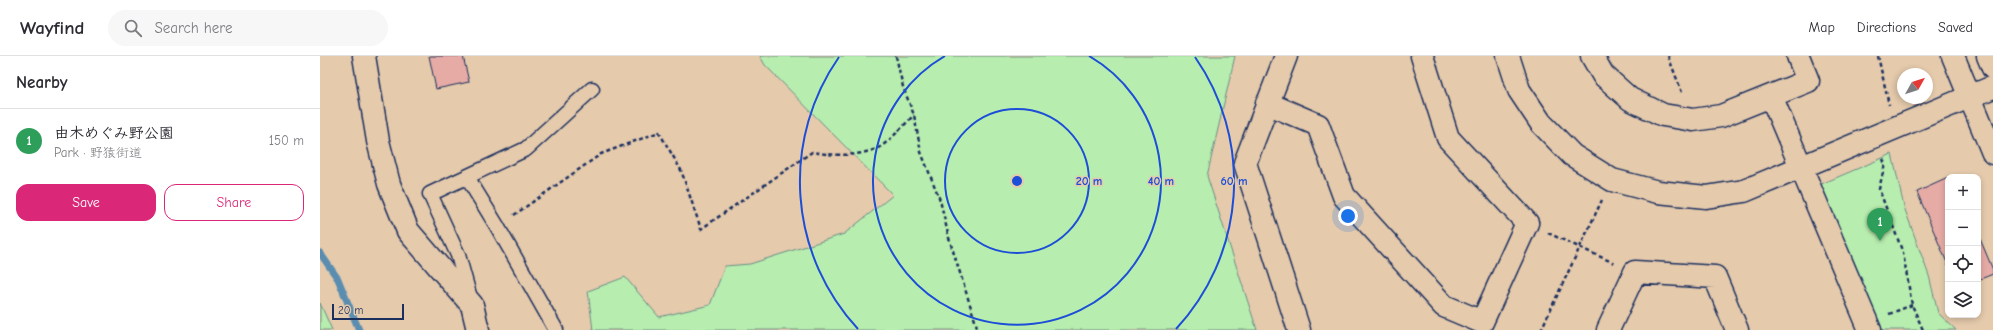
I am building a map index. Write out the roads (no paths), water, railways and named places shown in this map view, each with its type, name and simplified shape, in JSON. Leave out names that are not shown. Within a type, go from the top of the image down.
[{"type":"street","points":[[364,56],[380,148],[390,184],[408,231],[472,305],[478,330]]},
{"type":"street","points":[[1286,56],[1244,163],[1299,330]]},
{"type":"street","points":[[1267,103],[1318,125],[1344,196],[1444,306],[1482,322],[1527,223],[1448,138],[1422,56]]},
{"type":"street","points":[[1508,56],[1519,90],[1541,123],[1572,155],[1612,180],[1658,192],[1706,197],[1744,191],[1993,87]]},
{"type":"street","points":[[1592,56],[1603,75],[1630,99],[1663,114],[1693,120],[1721,116],[1808,81],[1798,56]]},
{"type":"street","points":[[1953,56],[1993,153]]},
{"type":"street","points":[[1988,56],[1993,68]]},
{"type":"street","points":[[1771,96],[1802,168],[1877,325]]},
{"type":"street","points":[[1608,330],[1635,272],[1715,277],[1737,330]]},
{"type":"lane","points":[[472,305],[458,256],[430,194],[526,149],[592,90]]},
{"type":"lane","points":[[467,177],[497,226],[556,330]]},
{"type":"waterway","points":[[320,253],[338,279],[359,330]]},
{"type":"place","name":"由木めぐみ野公園","points":[[1880,241]]}]
